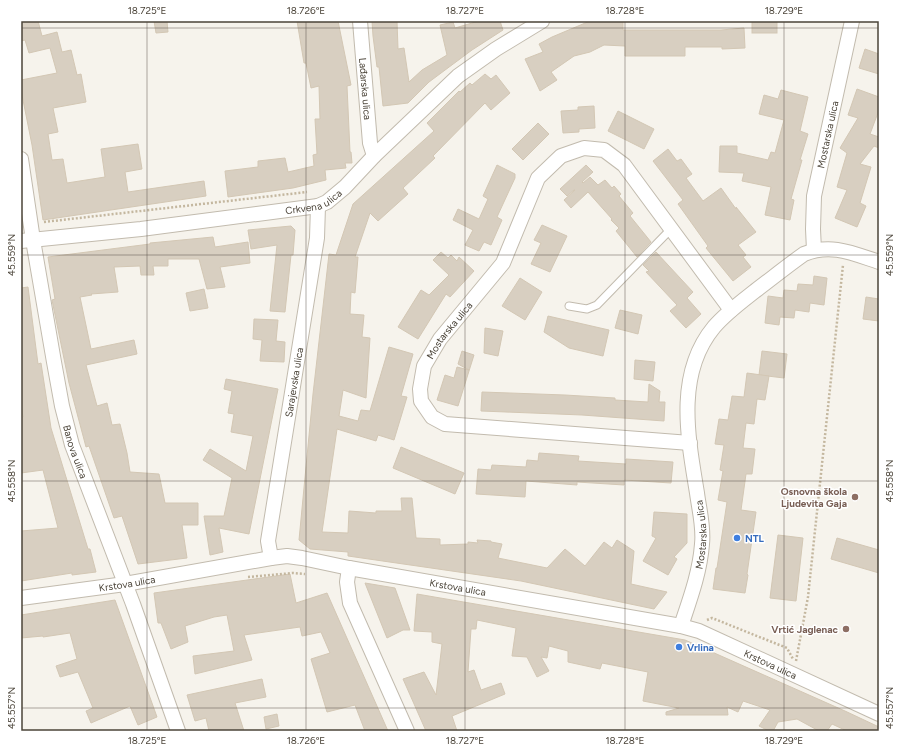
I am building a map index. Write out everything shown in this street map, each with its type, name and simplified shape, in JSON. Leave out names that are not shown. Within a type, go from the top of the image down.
[{"type":"street","name":"Lađarska ulica","points":[[360,21],[370,144],[374,156]]},
{"type":"street","name":"Crkvena ulica","points":[[27,241],[141,229],[318,206],[334,196],[458,76],[496,49],[542,21]]},
{"type":"street","name":"Mostarska ulica","points":[[814,250],[814,196],[852,21]]},
{"type":"street","name":"Mostarska ulica","points":[[690,443],[445,424],[432,417],[421,401],[420,389],[424,366],[440,339],[503,263],[538,178],[561,156],[584,148],[604,150],[624,166],[731,310]]},
{"type":"street","name":"Banova ulica","points":[[21,159],[31,224],[27,241],[62,406],[72,445],[133,604],[178,731]]},
{"type":"street","name":"Sarajevska ulica","points":[[271,558],[268,541],[317,238],[318,206]]},
{"type":"street","name":"Mostarska ulica","points":[[682,626],[697,576],[702,543],[700,512],[690,443],[687,398],[691,371],[699,351],[714,328],[731,310],[804,254],[814,250],[827,248],[844,250],[879,262]]},
{"type":"street","name":"Krstova ulica","points":[[21,598],[125,584],[271,558],[287,556],[302,558],[349,568],[682,626],[699,631],[879,714]]},
{"type":"street","points":[[349,568],[347,582],[350,603],[407,731]]},
{"type":"lane","points":[[569,306],[587,309],[597,306],[672,229]]},
{"type":"path","points":[[31,224],[309,192]]},
{"type":"path","points":[[796,661],[808,597],[844,250]]},
{"type":"path","points":[[240,578],[293,573],[306,574]]},
{"type":"building","points":[[21,21],[38,21],[42,36],[57,32],[62,52],[71,50],[77,75],[81,74],[86,102],[53,108],[58,132],[48,134],[52,160],[63,159],[67,183],[105,177],[101,149],[138,144],[142,169],[125,172],[128,192],[204,181],[206,196],[43,220],[32,145],[21,90],[21,80],[57,73],[50,48],[29,53],[25,40],[21,41]]},
{"type":"building","points":[[154,21],[167,21],[168,32],[156,33]]},
{"type":"building","points":[[297,21],[338,21],[351,85],[347,86],[350,152],[352,163],[345,163],[346,168],[325,170],[326,180],[293,188],[228,197],[225,171],[258,167],[258,161],[285,158],[288,172],[314,166],[313,155],[317,154],[315,119],[320,119],[319,86],[311,88],[306,63],[304,63]]},
{"type":"building","points":[[372,21],[397,21],[398,49],[404,48],[409,82],[422,70],[447,55],[440,25],[453,22],[455,28],[479,21],[500,21],[503,30],[472,50],[429,82],[408,103],[383,106]]},
{"type":"building","points":[[590,21],[623,21],[623,30],[721,30],[744,28],[745,48],[722,49],[722,47],[685,47],[685,56],[625,56],[625,46],[604,45],[590,52],[574,56],[551,72],[557,80],[540,91],[525,59],[543,52],[539,44]]},
{"type":"building","points":[[752,21],[777,21],[777,33],[752,33]]},
{"type":"building","points":[[865,49],[879,54],[879,74],[859,68]]},
{"type":"building","points":[[485,74],[491,79],[496,75],[510,93],[491,110],[485,103],[433,156],[435,158],[403,188],[408,194],[378,221],[370,213],[355,257],[358,257],[355,293],[351,292],[350,314],[364,315],[362,337],[370,338],[366,398],[343,390],[339,416],[358,421],[361,410],[370,411],[389,347],[413,354],[401,396],[407,397],[394,440],[378,435],[376,441],[337,429],[322,532],[348,533],[349,511],[376,513],[376,511],[402,511],[401,498],[412,498],[416,538],[440,539],[440,545],[468,544],[468,542],[478,543],[477,540],[491,541],[502,544],[498,558],[547,568],[565,549],[585,566],[604,542],[612,548],[617,540],[634,551],[631,584],[667,592],[654,609],[521,581],[348,556],[348,552],[310,549],[299,540],[313,394],[329,254],[336,255],[353,204],[434,131],[427,123],[459,91],[460,92],[470,83],[472,85]]},
{"type":"building","points":[[857,89],[879,97],[879,110],[870,134],[879,137],[879,148],[874,146],[860,164],[871,167],[860,203],[866,206],[857,227],[835,218],[847,190],[837,187],[847,153],[840,148],[858,118],[848,115]]},
{"type":"building","points":[[781,90],[808,97],[800,131],[808,134],[791,199],[794,200],[790,220],[765,215],[771,187],[742,181],[744,173],[719,172],[720,146],[737,146],[737,153],[768,160],[771,152],[775,153],[784,120],[759,114],[764,95],[778,99]]},
{"type":"building","points":[[594,106],[595,128],[579,129],[579,132],[563,133],[561,111],[578,110],[578,107]]},
{"type":"building","points":[[618,111],[654,129],[644,149],[608,131]]},
{"type":"building","points":[[538,123],[549,134],[523,160],[512,149]]},
{"type":"building","points":[[668,149],[677,161],[681,159],[692,174],[686,178],[703,201],[721,188],[736,209],[736,207],[756,232],[738,245],[746,255],[743,257],[751,267],[733,281],[706,248],[708,246],[678,204],[683,200],[653,161]]},
{"type":"building","points":[[497,165],[515,174],[515,178],[497,217],[502,220],[491,245],[484,242],[479,251],[465,245],[473,230],[453,220],[458,209],[479,219],[488,199],[483,196]]},
{"type":"building","points":[[586,165],[593,172],[582,182],[583,183],[590,177],[598,185],[605,180],[612,188],[614,186],[621,194],[619,196],[633,213],[630,216],[651,242],[637,257],[616,231],[619,228],[588,192],[571,208],[564,200],[575,190],[567,196],[560,189]]},
{"type":"building","points":[[542,225],[567,236],[550,272],[531,264],[541,243],[534,240]]},
{"type":"building","points":[[291,226],[295,230],[285,312],[270,311],[277,245],[251,249],[248,230]]},
{"type":"building","points":[[213,237],[215,247],[248,242],[250,263],[220,267],[225,287],[207,289],[199,259],[168,259],[168,266],[153,266],[154,275],[141,275],[140,266],[114,267],[118,292],[91,294],[92,295],[80,297],[91,349],[134,340],[137,354],[86,365],[97,406],[107,403],[112,425],[120,424],[130,472],[159,474],[165,503],[198,503],[198,525],[182,525],[187,558],[138,564],[122,516],[114,518],[89,446],[86,447],[69,383],[52,300],[55,299],[48,257],[150,243]]},
{"type":"building","points":[[441,252],[448,258],[451,255],[457,261],[459,257],[474,271],[450,297],[446,294],[418,339],[398,327],[421,290],[429,295],[449,275],[433,260]]},
{"type":"building","points":[[656,252],[693,292],[687,298],[701,314],[686,328],[670,311],[677,305],[646,272],[649,271],[643,265]]},
{"type":"building","points":[[814,276],[827,278],[824,305],[810,303],[809,312],[795,310],[794,318],[780,317],[779,325],[765,323],[768,296],[783,298],[784,290],[797,291],[798,284],[813,285]]},
{"type":"building","points":[[520,278],[542,292],[525,320],[502,306]]},
{"type":"building","points":[[28,287],[38,364],[41,363],[51,428],[96,572],[72,575],[72,573],[21,581],[21,531],[58,528],[43,470],[21,473],[21,417],[23,417],[21,406],[21,288]]},
{"type":"building","points":[[204,289],[208,308],[190,311],[186,293]]},
{"type":"building","points":[[866,297],[879,299],[879,321],[863,319]]},
{"type":"building","points":[[620,310],[642,315],[638,334],[615,328]]},
{"type":"building","points":[[548,316],[609,330],[603,356],[569,348],[544,332]]},
{"type":"building","points":[[254,319],[278,320],[276,341],[285,342],[284,362],[260,361],[262,340],[253,339]]},
{"type":"building","points":[[485,328],[503,331],[498,356],[484,353]]},
{"type":"building","points":[[462,351],[474,355],[458,406],[437,400],[445,375],[454,378],[457,367],[469,370],[458,364]]},
{"type":"building","points":[[762,351],[787,354],[784,378],[759,375]]},
{"type":"building","points":[[635,360],[655,362],[653,381],[634,379]]},
{"type":"building","points":[[747,373],[769,376],[765,400],[757,399],[754,424],[746,423],[743,448],[755,449],[752,474],[746,474],[741,510],[756,512],[745,593],[713,589],[727,502],[718,500],[723,471],[720,470],[724,445],[715,444],[719,419],[728,420],[732,396],[744,397]]},
{"type":"building","points":[[226,379],[278,389],[249,534],[219,528],[223,552],[210,555],[204,516],[224,516],[232,478],[203,460],[210,449],[246,471],[253,436],[231,432],[234,414],[228,413],[232,391],[224,389]]},
{"type":"building","points":[[649,384],[660,391],[659,402],[665,402],[664,421],[582,415],[481,411],[482,392],[615,398],[615,400],[648,402]]},
{"type":"building","points":[[401,447],[464,473],[455,494],[393,468]]},
{"type":"building","points":[[539,453],[579,456],[578,461],[626,464],[626,459],[673,462],[671,483],[624,480],[624,485],[577,482],[577,485],[526,481],[525,497],[476,494],[478,469],[491,470],[492,465],[526,467],[527,460],[538,461]]},
{"type":"building","points":[[654,512],[687,514],[687,543],[674,557],[677,559],[668,575],[643,561],[656,538],[652,536]]},
{"type":"building","points":[[778,535],[803,538],[796,601],[770,598]]},
{"type":"building","points":[[837,538],[879,550],[879,573],[831,559]]},
{"type":"building","points":[[290,574],[296,603],[327,593],[388,731],[365,731],[355,705],[327,712],[311,659],[330,653],[321,632],[302,636],[300,627],[244,635],[252,660],[195,674],[193,656],[234,651],[227,615],[214,617],[185,626],[188,642],[171,649],[161,623],[158,623],[154,593]]},
{"type":"building","points":[[365,583],[395,588],[410,630],[403,630],[387,638]]},
{"type":"building","points":[[417,594],[685,640],[845,711],[879,727],[879,731],[847,731],[832,724],[827,731],[819,731],[797,719],[778,722],[773,731],[769,731],[759,726],[770,710],[743,701],[738,712],[727,707],[728,715],[666,715],[666,712],[679,708],[643,701],[648,672],[602,663],[600,669],[568,662],[568,651],[549,646],[547,658],[541,657],[549,671],[537,677],[527,657],[512,656],[516,628],[477,620],[476,629],[471,629],[468,672],[474,670],[481,690],[501,683],[505,694],[452,716],[457,731],[426,731],[403,679],[424,672],[436,695],[442,644],[432,642],[432,632],[414,631]]},
{"type":"building","points":[[115,600],[157,717],[138,725],[130,706],[91,723],[86,711],[93,708],[78,672],[60,677],[56,666],[77,659],[70,633],[43,637],[21,638],[21,615]]},
{"type":"building","points":[[262,679],[266,697],[235,703],[244,731],[209,731],[206,718],[195,721],[187,695]]},
{"type":"building","points":[[277,714],[279,726],[266,729],[264,717]]},
{"type":"place","name":"Osnovna škola Ljudevita Gaja","points":[[855,497]]},
{"type":"place","name":"NTL","points":[[737,538]]},
{"type":"place","name":"Vrtić Jaglenac","points":[[846,629]]},
{"type":"place","name":"Vrlina","points":[[679,647]]}]
